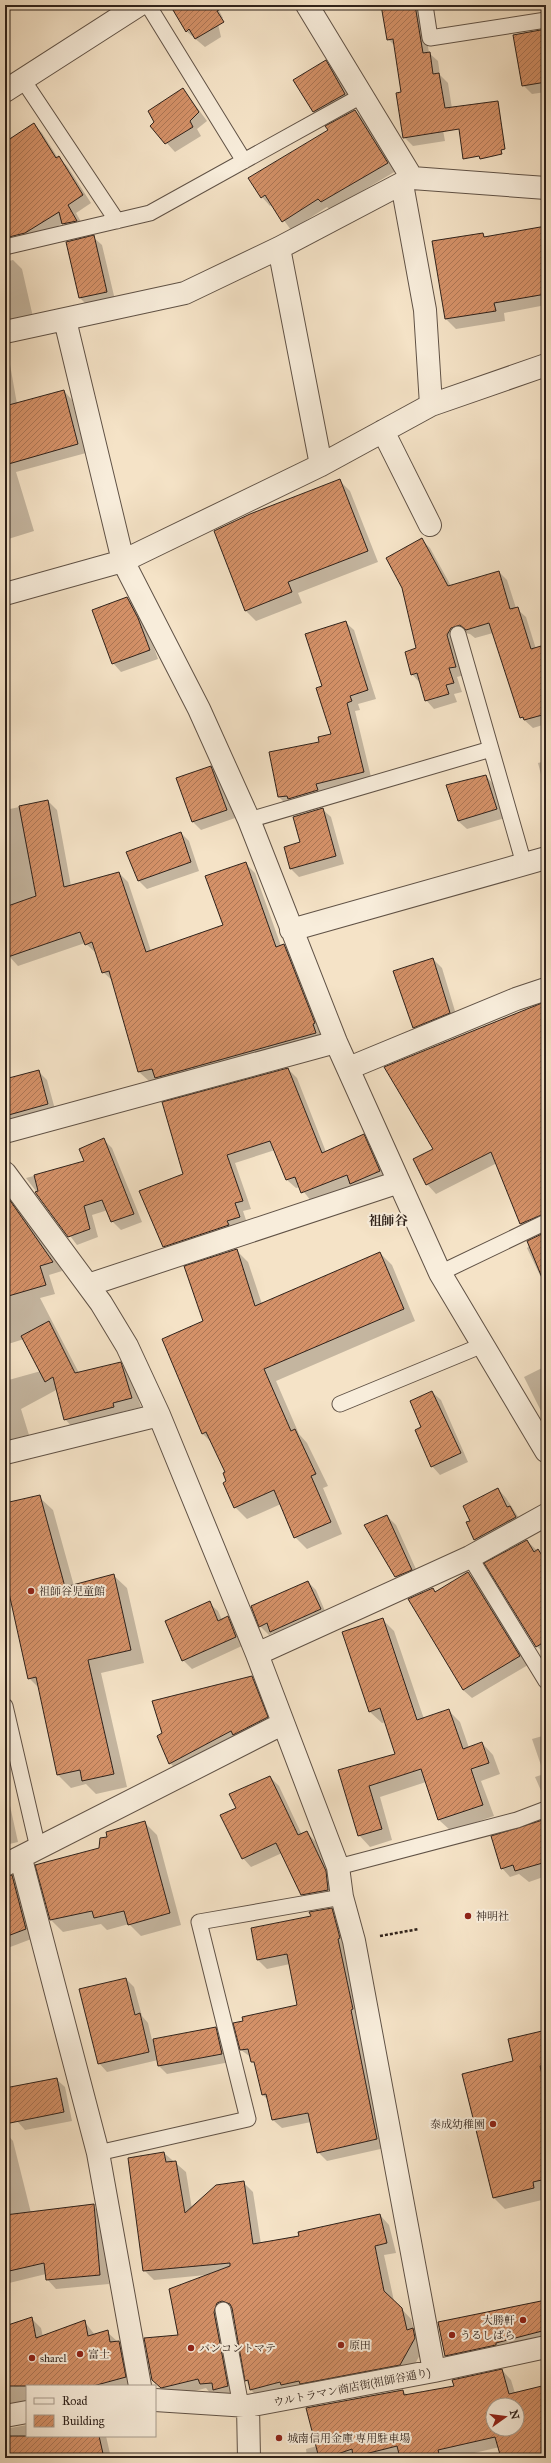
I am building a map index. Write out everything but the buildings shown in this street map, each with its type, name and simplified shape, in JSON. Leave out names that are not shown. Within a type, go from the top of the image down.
[{"type":"street","points":[[5,91],[139,5]]},
{"type":"street","points":[[307,5],[363,95],[407,181],[425,310],[431,405]]},
{"type":"street","points":[[5,332],[185,293],[279,248],[407,181],[546,188]]},
{"type":"street","points":[[279,248],[322,465]]},
{"type":"street","points":[[65,320],[123,561],[199,709],[249,820],[336,1042],[440,1273],[546,1450]]},
{"type":"street","points":[[5,594],[123,561],[322,465],[431,405],[546,365]]},
{"type":"street","points":[[383,431],[430,525]]},
{"type":"street","points":[[291,930],[546,858]]},
{"type":"street","points":[[349,1068],[516,999],[546,989]]},
{"type":"street","points":[[5,1132],[336,1042]]},
{"type":"street","points":[[5,1173],[88,1285],[127,1346],[159,1415],[257,1654],[282,1724],[338,1868],[342,1898],[354,1941],[434,2371]]},
{"type":"street","points":[[88,1285],[399,1182]]},
{"type":"street","points":[[5,1452],[159,1415]]},
{"type":"street","points":[[257,1654],[470,1557],[546,1515]]},
{"type":"street","points":[[140,2385],[98,2153],[21,1858],[282,1724]]},
{"type":"street","name":"ウルトラマン商店街(祖師谷通り)","points":[[156,2400],[244,2406],[434,2371],[546,2347]]},
{"type":"street","points":[[244,2406],[249,2458]]},
{"type":"street","points":[[5,2416],[26,2412]]},
{"type":"lane","points":[[148,5],[244,161]]},
{"type":"lane","points":[[425,5],[430,38],[546,20]]},
{"type":"lane","points":[[23,80],[117,221]]},
{"type":"lane","points":[[5,247],[150,213],[363,95]]},
{"type":"lane","points":[[458,634],[524,864]]},
{"type":"lane","points":[[249,820],[491,749]]},
{"type":"lane","points":[[440,1273],[546,1222]]},
{"type":"lane","points":[[340,1404],[483,1345]]},
{"type":"lane","points":[[470,1557],[546,1681]]},
{"type":"lane","points":[[5,1706],[21,1858]]},
{"type":"lane","points":[[338,1868],[517,1820],[546,1809]]},
{"type":"lane","points":[[98,2153],[248,2119],[199,1922],[342,1898]]},
{"type":"lane","points":[[223,2310],[244,2406]]},
{"type":"path","points":[[354,1941],[419,1929]]},
{"type":"place","name":"祖師谷児童館","points":[[31,1591]]},
{"type":"place","name":"神明社","points":[[468,1916]]},
{"type":"place","name":"泰成幼稚園","points":[[493,2124]]},
{"type":"place","name":"大勝軒","points":[[523,2320]]},
{"type":"place","name":"うるしばら","points":[[452,2335]]},
{"type":"place","name":"原田","points":[[341,2345]]},
{"type":"place","name":"バンコントマテ","points":[[191,2348]]},
{"type":"place","name":"富士","points":[[80,2354]]},
{"type":"place","name":"sharel","points":[[32,2358]]},
{"type":"place","name":"城南信用金庫 専用駐車場","points":[[279,2438]]},
{"type":"district","name":"祖師谷","points":[[388,1220]]}]
